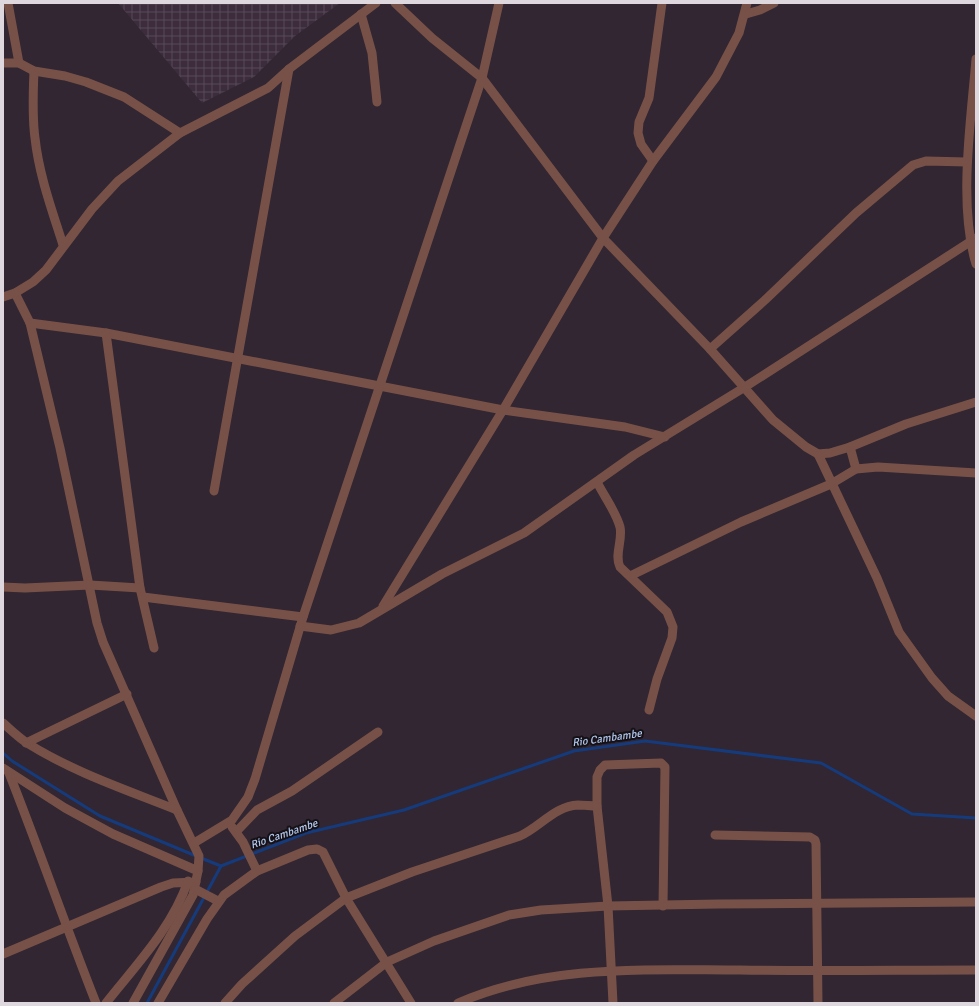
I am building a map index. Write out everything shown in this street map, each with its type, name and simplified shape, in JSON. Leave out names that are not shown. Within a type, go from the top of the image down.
[{"type":"street","points":[[8,3],[19,63]]},
{"type":"street","points":[[3,297],[15,293],[33,282],[46,270],[63,245],[92,209],[118,181],[180,133],[268,88],[289,69],[376,3]]},
{"type":"street","points":[[395,3],[432,38],[482,78],[603,238],[710,349],[773,420],[806,447],[818,454],[877,578],[899,632],[932,678],[948,696],[976,716]]},
{"type":"street","points":[[194,843],[228,823],[242,806],[256,779],[300,626],[482,78],[499,3]]},
{"type":"street","points":[[653,161],[642,144],[638,133],[639,122],[649,98],[662,3]]},
{"type":"street","points":[[382,608],[503,410],[603,238],[653,161],[716,77],[739,33],[746,14],[747,3]]},
{"type":"street","points":[[746,14],[760,10],[774,3]]},
{"type":"street","points":[[362,14],[372,53],[377,102]]},
{"type":"street","points":[[976,59],[967,162],[976,264]]},
{"type":"street","points":[[3,63],[19,63],[34,71],[65,76],[86,82],[124,97],[180,133]]},
{"type":"street","points":[[214,491],[289,69]]},
{"type":"street","points":[[34,71],[33,103],[35,138],[40,171],[63,245]]},
{"type":"street","points":[[710,349],[765,300],[856,213],[890,186],[913,165],[926,161],[967,162]]},
{"type":"street","points":[[300,626],[331,630],[345,628],[368,618],[382,608],[474,557],[524,533],[634,455],[745,387],[973,240]]},
{"type":"street","points":[[15,293],[30,323],[60,448],[90,585],[93,607],[104,642],[177,810],[199,856],[195,886],[170,939],[133,1003]]},
{"type":"street","points":[[30,323],[106,333],[503,410],[625,427],[665,437]]},
{"type":"street","points":[[106,333],[142,593],[154,648]]},
{"type":"street","points":[[818,454],[830,453],[850,447],[906,424],[976,402]]},
{"type":"street","points":[[850,447],[856,469]]},
{"type":"street","points":[[630,576],[748,519],[832,484],[856,469],[878,467],[976,473]]},
{"type":"street","points":[[597,482],[620,526],[621,537],[618,562],[630,576],[667,612],[673,627],[672,638],[657,679],[649,710]]},
{"type":"street","points":[[3,587],[24,588],[90,585],[303,617]]},
{"type":"street","points":[[26,742],[127,694]]},
{"type":"street","points":[[3,723],[26,742],[98,779],[177,810]]},
{"type":"street","points":[[236,832],[257,810],[292,791],[378,732]]},
{"type":"street","points":[[613,1003],[608,906],[597,806],[597,777],[600,770],[605,765],[661,763],[664,766],[663,906]]},
{"type":"street","points":[[6,770],[65,808],[113,834],[198,871]]},
{"type":"street","points":[[6,770],[31,829],[66,928],[96,1003]]},
{"type":"street","points":[[225,1003],[242,984],[295,936],[346,898],[426,867],[520,836],[531,831],[551,815],[564,808],[577,805],[597,806]]},
{"type":"street","points":[[228,823],[243,842],[255,868]]},
{"type":"street","points":[[715,835],[810,837],[815,840],[818,1003]]},
{"type":"street","points":[[158,1003],[215,900],[255,868],[308,850],[316,849],[323,852],[346,898],[411,1003]]},
{"type":"street","points":[[106,1003],[195,886]]},
{"type":"street","points":[[3,954],[161,887],[195,886],[215,900]]},
{"type":"street","points":[[334,1003],[387,962],[434,941],[509,915],[541,910],[608,906],[976,902]]},
{"type":"street","points":[[458,1003],[480,993],[545,977],[612,970],[976,970]]},
{"type":"shaded area","points":[[118,3],[340,3],[295,36],[254,77],[202,103]]},
{"type":"waterway","name":"Rio Cambambe","points":[[221,866],[306,833],[404,810],[574,751],[645,741],[821,763],[912,814],[976,818]]},
{"type":"waterway","points":[[3,753],[12,761],[100,816],[196,856]]},
{"type":"waterway","points":[[201,858],[221,866]]},
{"type":"waterway","points":[[147,1003],[221,866]]}]
